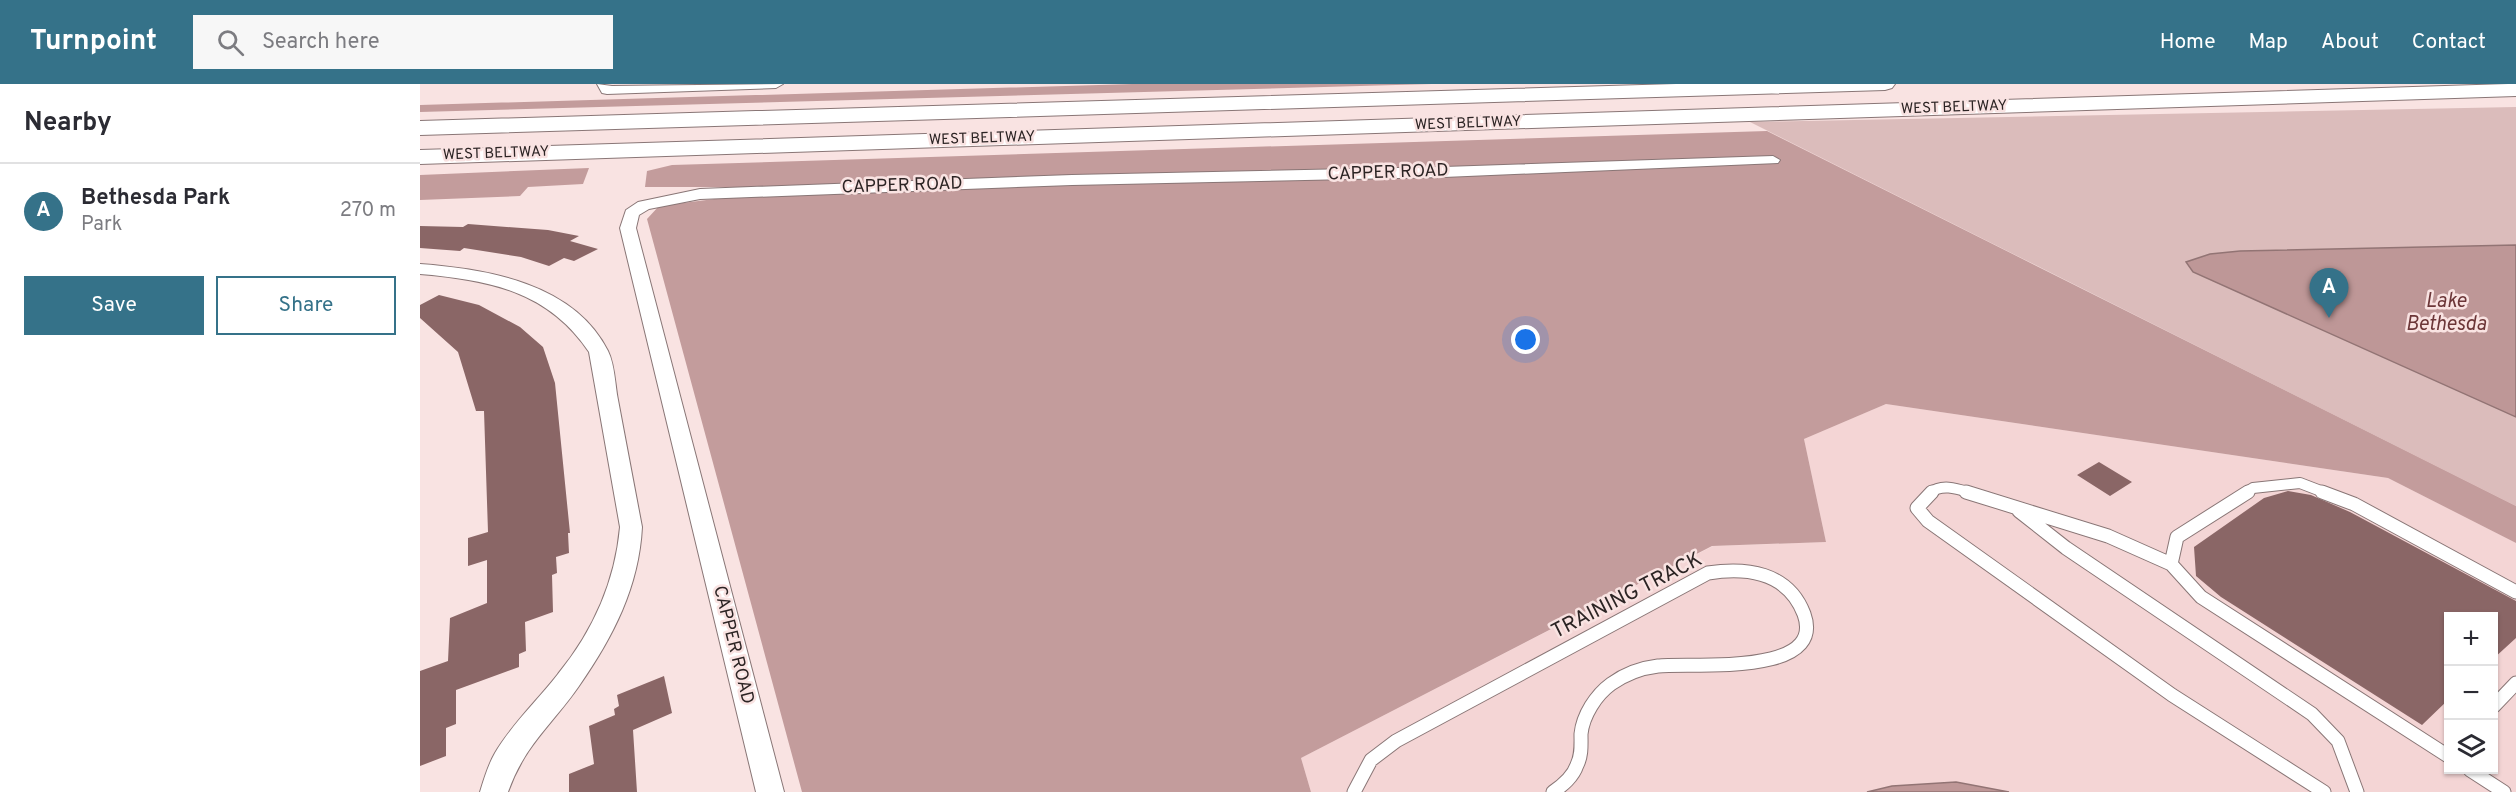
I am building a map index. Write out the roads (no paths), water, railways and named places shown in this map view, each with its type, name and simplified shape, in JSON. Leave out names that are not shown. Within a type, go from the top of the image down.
[{"type":"highway","name":"WEST BELTWAY","points":[[420,128],[1885,84]]},
{"type":"highway","name":"WEST BELTWAY","points":[[420,157],[2516,92]]},
{"type":"street","points":[[606,87],[776,84]]},
{"type":"street","name":"CAPPER ROAD","points":[[770,792],[628,228],[632,213],[644,205],[700,194],[792,189],[1275,174],[1444,172],[1773,160]]},
{"type":"street","points":[[420,270],[494,279],[528,290],[553,302],[582,325],[600,352],[631,526],[629,556],[619,593],[600,631],[569,680],[526,730],[505,762],[494,792]]},
{"type":"lane","points":[[2171,564],[2177,537],[2253,488],[2300,483],[2354,504],[2516,592]]},
{"type":"lane","points":[[2324,792],[2278,765],[2185,702],[1928,521],[1917,508],[1933,490],[1952,487],[2108,536],[2171,564],[2201,597],[2444,752]]},
{"type":"lane","points":[[2012,506],[2066,548],[2298,703],[2331,729],[2343,746],[2356,792]]},
{"type":"lane","name":"TRAINING TRACK","points":[[1354,792],[1371,760],[1396,741],[1708,573],[1735,569],[1763,573],[1787,588],[1801,606],[1806,627],[1801,644],[1785,655],[1766,662],[1662,664],[1637,671],[1612,683],[1594,701],[1582,728],[1579,761],[1567,782],[1553,792]]},
{"type":"lane","points":[[2498,701],[2516,683]]},
{"type":"lane","points":[[2476,774],[2504,792]]},
{"type":"water","name":"Lake Bethesda","points":[[2516,245],[2516,417],[2193,272],[2186,262],[2210,254],[2240,251]]},
{"type":"water","points":[[1956,782],[2009,792],[1867,792],[1892,786]]},
{"type":"place","name":"Bethesda Park","points":[[2329,318]]}]
